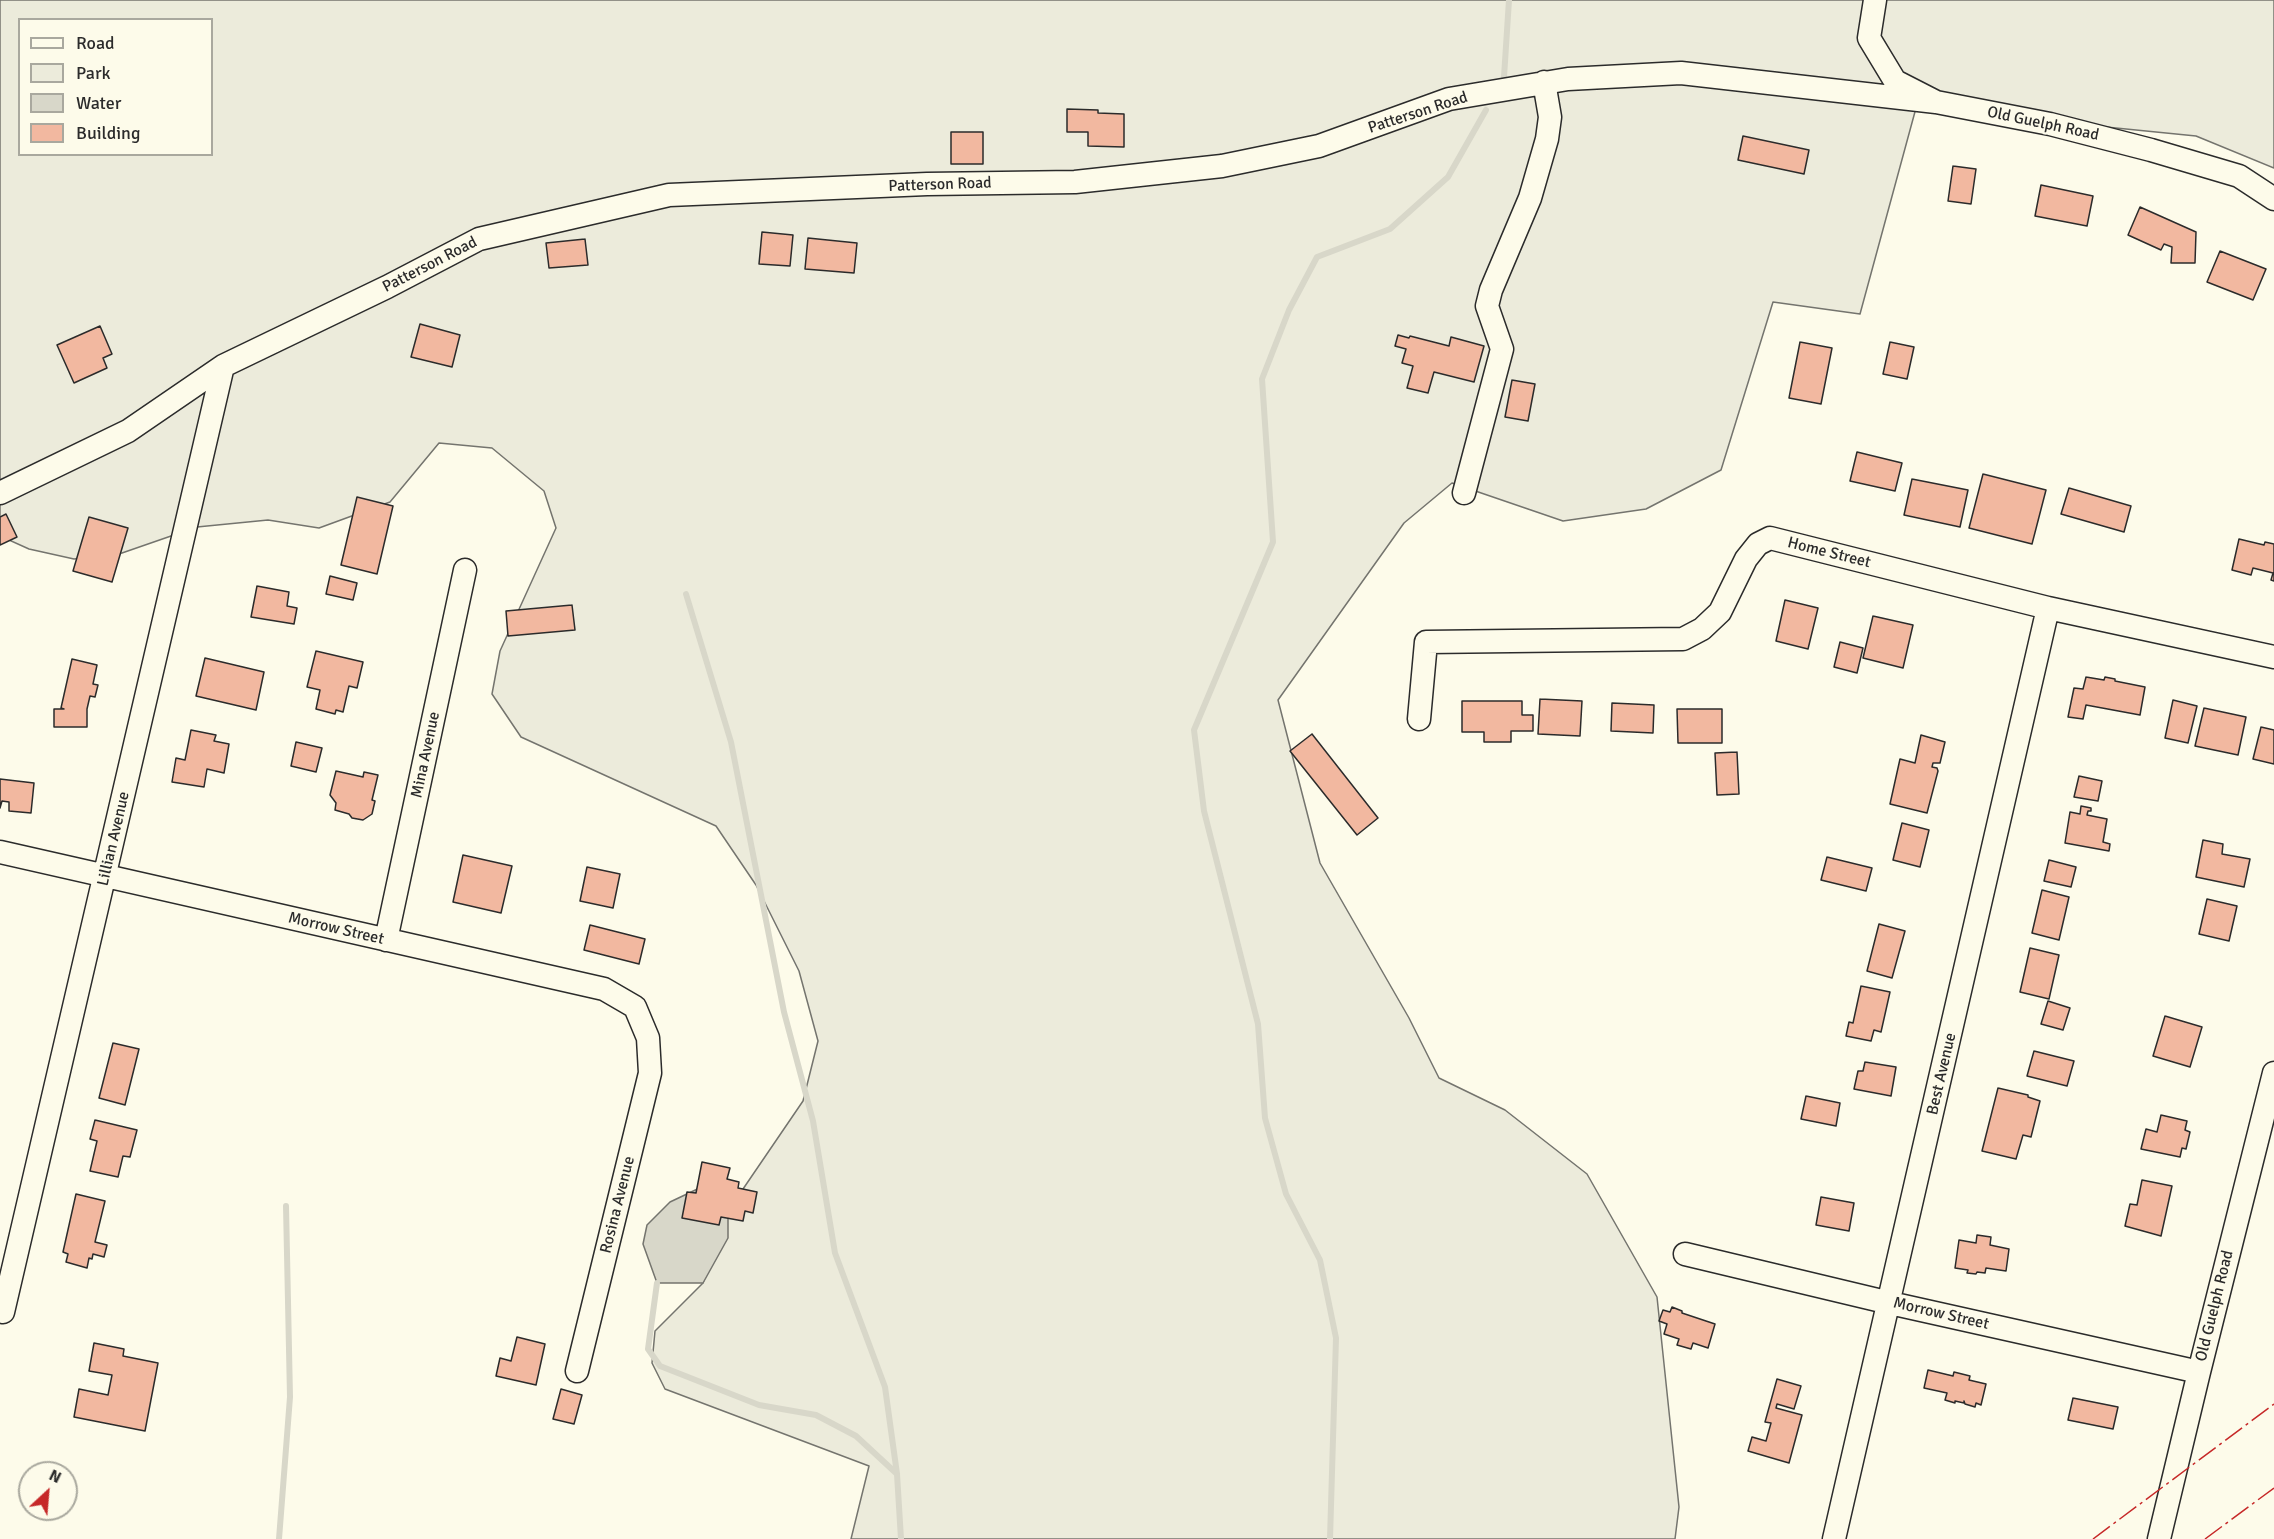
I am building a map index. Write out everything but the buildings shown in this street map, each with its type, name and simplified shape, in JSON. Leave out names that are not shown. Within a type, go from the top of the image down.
[{"type":"street","name":"Old Guelph Road","points":[[1875,0],[1869,38],[1895,81],[1936,102],[2050,124],[2151,150],[2239,176],[2274,199]]},
{"type":"street","name":"Patterson Road","points":[[0,493],[128,431],[223,366],[387,288],[479,239],[669,195],[927,184],[1075,182],[1222,166],[1320,146],[1449,99],[1568,79],[1681,74],[1936,102]]},
{"type":"street","points":[[1464,493],[1502,349],[1487,306],[1491,290],[1530,198],[1547,140],[1550,117],[1544,82]]},
{"type":"street","name":"Lillian Avenue","points":[[3,1312],[223,366]]},
{"type":"street","name":"Home Street","points":[[1419,719],[1426,642],[1683,639],[1702,629],[1720,612],[1746,560],[1758,544],[1770,538],[2048,608],[2274,657]]},
{"type":"street","name":"Mina Avenue","points":[[386,940],[465,570]]},
{"type":"street","name":"Best Avenue","points":[[1834,1539],[2048,608]]},
{"type":"street","name":"Morrow Street","points":[[0,852],[604,989],[635,1007],[648,1038]]},
{"type":"street","name":"Rosina Avenue","points":[[578,1371],[650,1073],[648,1038]]},
{"type":"street","name":"Old Guelph Road","points":[[2159,1539],[2274,1073]]},
{"type":"street","name":"Morrow Street","points":[[1685,1254],[1890,1303],[2199,1372]]},
{"type":"green space","points":[[0,0],[2274,0],[2274,168],[2196,136],[1916,108],[1860,314],[1773,302],[1721,470],[1646,509],[1563,521],[1452,483],[1404,523],[1278,700],[1320,863],[1409,1018],[1439,1078],[1505,1110],[1587,1174],[1657,1297],[1679,1507],[1675,1539],[851,1539],[869,1466],[665,1389],[652,1363],[655,1331],[703,1283],[728,1211],[803,1101],[818,1041],[799,971],[756,885],[716,826],[521,737],[492,694],[500,651],[556,528],[544,491],[492,448],[439,443],[390,502],[319,528],[268,520],[197,527],[122,553],[74,559],[29,549],[0,536]]},
{"type":"water","points":[[708,1184],[728,1211],[728,1238],[703,1283],[657,1283],[643,1244],[647,1225],[670,1202]]},
{"type":"waterway","points":[[1504,77],[1509,0]]},
{"type":"waterway","points":[[1330,1539],[1336,1338],[1320,1260],[1286,1194],[1265,1118],[1258,1024],[1204,811],[1194,730],[1273,542],[1262,379],[1289,310],[1317,257],[1390,229],[1448,177],[1486,110]]},
{"type":"waterway","points":[[686,594],[731,742],[784,1012],[813,1121],[835,1253],[885,1387],[897,1474],[901,1539]]},
{"type":"waterway","points":[[279,1539],[290,1397],[286,1206]]},
{"type":"waterway","points":[[657,1283],[648,1349],[660,1366],[759,1405],[816,1415],[856,1436],[897,1474]]},
{"type":"power","points":[[2093,1539],[2274,1404]]},
{"type":"power","points":[[2205,1539],[2274,1488]]}]
